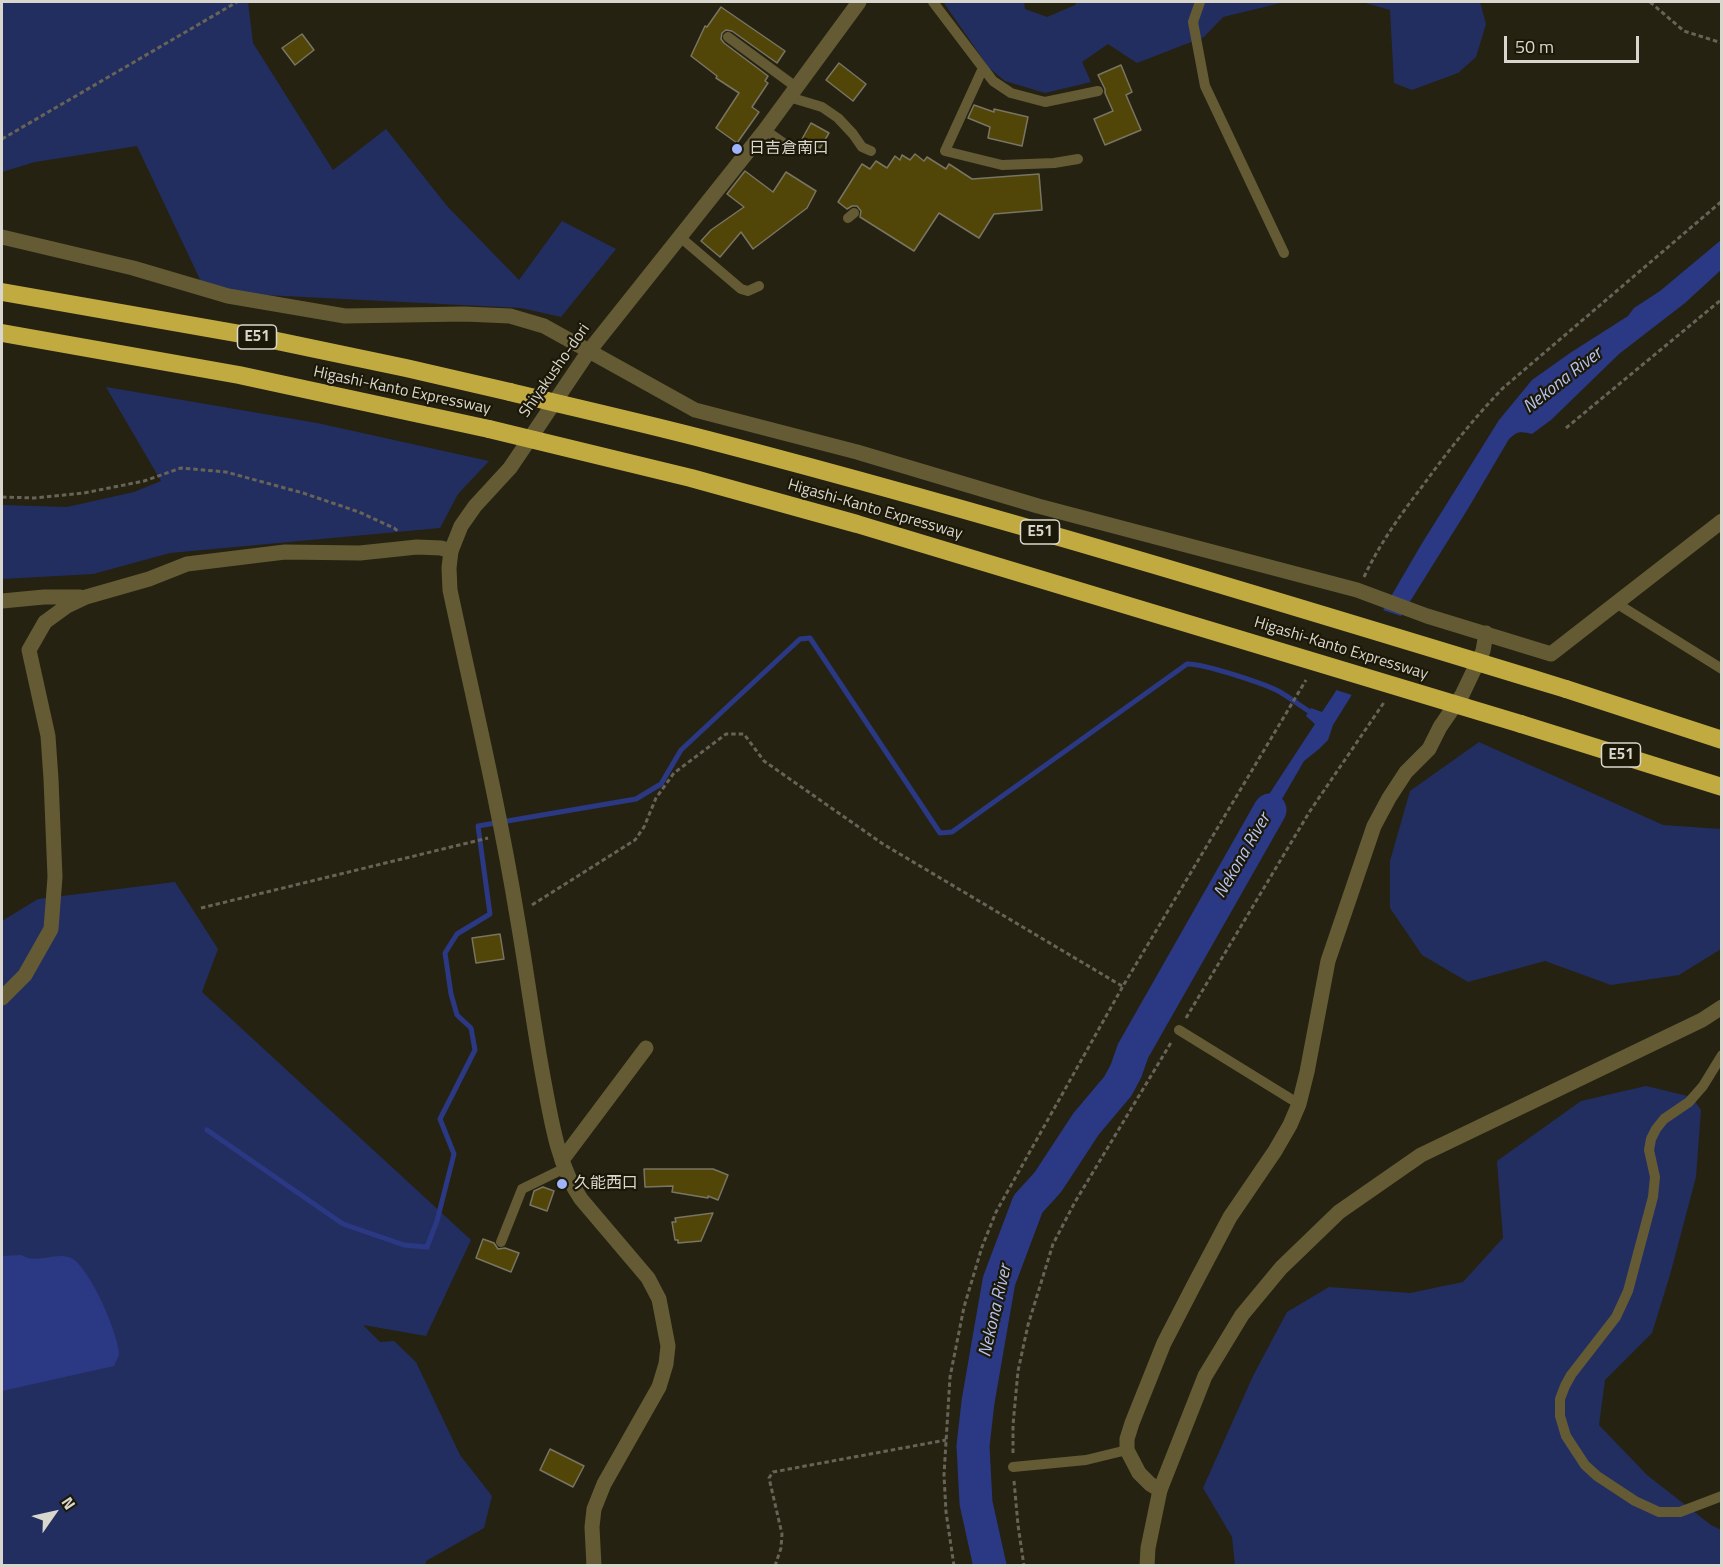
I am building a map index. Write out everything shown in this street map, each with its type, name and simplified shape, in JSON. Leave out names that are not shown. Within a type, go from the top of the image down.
[{"type":"highway","name":"Higashi-Kanto Expressway","points":[[2,292],[258,337],[406,368],[708,440],[1240,590],[1566,689],[1722,740]]},
{"type":"highway","name":"Higashi-Kanto Expressway","points":[[2,333],[239,375],[489,429],[691,478],[856,524],[1521,724],[1722,787]]},
{"type":"street","name":"Shiyakusho-dori","points":[[594,1566],[592,1527],[594,1509],[604,1484],[659,1387],[666,1364],[668,1346],[659,1299],[648,1278],[573,1187],[551,1118],[502,834],[450,590],[451,551],[461,526],[475,506],[510,468],[589,351],[765,130],[859,2]]},
{"type":"street","points":[[2,237],[133,268],[228,297],[345,316],[464,314],[510,316],[544,326],[695,410],[857,452],[1038,506],[1362,592],[1427,616],[1551,654],[1722,521]]},
{"type":"street","points":[[2,998],[25,975],[51,929],[55,877],[48,736],[29,650],[45,622],[67,606],[86,597],[149,579],[187,564],[285,552],[360,553],[417,547],[451,551]]},
{"type":"street","points":[[2,601],[44,597],[86,597]]},
{"type":"street","points":[[1160,1490],[1138,1473],[1127,1450],[1127,1439],[1132,1423],[1164,1343],[1230,1217],[1275,1151],[1299,1104],[1328,961],[1374,826],[1406,772],[1429,749],[1440,727],[1462,694],[1483,651],[1486,633]]},
{"type":"street","points":[[1147,1566],[1160,1490],[1205,1376],[1242,1315],[1281,1268],[1339,1212],[1421,1155],[1692,1025],[1722,1007]]},
{"type":"street","points":[[564,1164],[646,1048]]},
{"type":"lane","points":[[933,2],[993,81],[1011,93],[1045,102],[1098,91]]},
{"type":"lane","points":[[1200,2],[1193,22],[1205,87],[1284,253]]},
{"type":"lane","points":[[728,37],[793,92],[838,118],[862,147],[871,151]]},
{"type":"lane","points":[[983,68],[945,151],[1002,165],[1054,163],[1078,159]]},
{"type":"lane","points":[[765,130],[785,144]]},
{"type":"lane","points":[[680,237],[741,289],[748,291],[759,286]]},
{"type":"lane","points":[[1616,603],[1722,669]]},
{"type":"lane","points":[[1179,1030],[1299,1104]]},
{"type":"lane","points":[[1722,1055],[1703,1086],[1689,1102],[1664,1119],[1656,1129],[1650,1150],[1655,1177],[1653,1197],[1628,1291],[1616,1317],[1565,1386],[1560,1399],[1560,1416],[1566,1436],[1586,1465],[1597,1476],[1635,1501],[1659,1512],[1680,1512],[1722,1496]]},
{"type":"lane","points":[[501,1242],[522,1189],[564,1164]]},
{"type":"lane","points":[[1013,1467],[1086,1460],[1127,1450]]},
{"type":"path","points":[[2,139],[237,2]]},
{"type":"path","points":[[1650,2],[1684,31],[1722,43]]},
{"type":"path","points":[[1362,592],[1375,555],[1395,523],[1480,413],[1503,388],[1722,201]]},
{"type":"path","points":[[1566,428],[1618,382],[1722,298]]},
{"type":"path","points":[[2,496],[34,498],[84,493],[144,481],[181,468],[226,472],[303,493],[359,512],[394,528],[417,547]]},
{"type":"path","points":[[954,1566],[946,1512],[945,1440],[950,1377],[964,1307],[982,1247],[996,1212],[1123,986],[1306,680]]},
{"type":"path","points":[[1024,1566],[1013,1467],[1013,1425],[1018,1371],[1028,1325],[1053,1244],[1075,1202],[1310,811],[1388,696]]},
{"type":"path","points":[[517,914],[635,840],[644,827],[656,798],[674,773],[726,734],[744,734],[764,761],[883,844],[1123,986]]},
{"type":"path","points":[[201,908],[502,834]]},
{"type":"path","points":[[775,1566],[782,1534],[769,1478],[773,1472],[945,1440]]},
{"type":"shaded area","points":[[2,2],[248,2],[253,43],[333,170],[386,129],[447,206],[519,280],[562,221],[616,249],[561,317],[521,308],[206,292],[137,146],[35,162],[2,172]]},
{"type":"shaded area","points":[[944,2],[1024,2],[1025,9],[1047,17],[1077,2],[1285,2],[1223,17],[1204,37],[1137,63],[1108,44],[1082,62],[1091,82],[1045,93],[1005,81],[989,68]]},
{"type":"shaded area","points":[[1362,2],[1480,2],[1486,24],[1476,57],[1458,73],[1412,90],[1394,83],[1390,10]]},
{"type":"shaded area","points":[[106,387],[317,423],[489,461],[458,494],[440,528],[170,553],[93,574],[2,579],[2,505],[67,507],[134,492],[161,481]]},
{"type":"shaded area","points":[[1479,742],[1663,825],[1721,829],[1721,949],[1679,975],[1611,985],[1545,961],[1468,982],[1422,955],[1390,908],[1390,861],[1410,791]]},
{"type":"shaded area","points":[[175,882],[218,949],[202,992],[471,1240],[426,1336],[363,1325],[380,1342],[394,1341],[416,1362],[460,1455],[492,1496],[484,1528],[426,1561],[425,1565],[2,1565],[2,921],[38,899]]},
{"type":"shaded area","points":[[1646,1086],[1692,1097],[1701,1110],[1696,1177],[1652,1333],[1605,1380],[1599,1425],[1647,1475],[1711,1525],[1721,1530],[1721,1565],[1235,1565],[1232,1537],[1203,1488],[1253,1376],[1287,1312],[1329,1287],[1410,1293],[1463,1282],[1503,1238],[1497,1161],[1581,1101]]},
{"type":"water","points":[[1721,240],[1721,270],[1685,303],[1619,354],[1551,420],[1532,434],[1519,432],[1509,439],[1333,725],[1328,740],[1304,761],[1249,856],[1248,832],[1264,802],[1315,724],[1306,716],[1311,708],[1322,712],[1334,694],[1421,545],[1499,420],[1532,380],[1628,316],[1634,308],[1660,291]]},
{"type":"water","points":[[21,1255],[34,1259],[65,1256],[71,1258],[86,1273],[114,1331],[119,1353],[114,1366],[2,1391],[2,1256]]},
{"type":"pier","points":[[1380,609],[1404,617],[1355,696],[1333,689]]},
{"type":"building","points":[[721,7],[785,51],[777,63],[732,31],[726,30],[722,33],[721,39],[724,43],[768,76],[765,81],[768,83],[752,107],[759,112],[737,143],[716,128],[739,93],[716,78],[717,76],[691,56],[705,26],[707,27]]},
{"type":"building","points":[[302,34],[314,50],[295,65],[282,48]]},
{"type":"building","points":[[839,63],[866,84],[853,101],[826,80]]},
{"type":"building","points":[[1121,65],[1132,92],[1126,95],[1141,130],[1105,145],[1094,119],[1113,111],[1098,75]]},
{"type":"building","points":[[974,105],[994,112],[994,109],[1028,117],[1022,146],[988,138],[990,127],[968,118]]},
{"type":"building","points":[[811,123],[829,133],[820,148],[802,139]]},
{"type":"building","points":[[915,154],[924,161],[927,157],[946,169],[949,164],[972,179],[1039,174],[1042,210],[994,214],[979,238],[939,213],[914,251],[860,217],[861,211],[857,206],[847,209],[838,202],[862,164],[870,169],[876,161],[887,168],[895,156],[900,160],[902,155],[910,160]]},
{"type":"building","points":[[745,171],[773,192],[786,172],[816,191],[807,208],[753,249],[741,232],[720,257],[701,241],[711,230],[744,207],[727,194]]},
{"type":"building","points":[[500,934],[504,959],[476,963],[472,938]]},
{"type":"building","points":[[644,1169],[713,1169],[728,1175],[718,1200],[708,1196],[708,1198],[672,1192],[673,1186],[645,1187]]},
{"type":"building","points":[[543,1187],[554,1191],[547,1211],[530,1205],[534,1191]]},
{"type":"building","points":[[713,1213],[701,1241],[678,1243],[678,1240],[675,1240],[672,1222],[676,1222],[675,1218]]},
{"type":"building","points":[[483,1239],[494,1243],[498,1249],[505,1248],[519,1253],[511,1272],[476,1258]]},
{"type":"building","points":[[550,1449],[584,1466],[573,1487],[540,1470]]},
{"type":"waterway","points":[[207,1130],[343,1224],[404,1245],[427,1247],[437,1221],[454,1154],[440,1119],[475,1050],[471,1028],[457,1015],[451,994],[445,953],[457,934],[490,914],[478,826],[636,799],[661,784],[681,750],[800,639],[810,638],[940,833],[952,832],[1187,664],[1219,670],[1273,688],[1315,715]]},
{"type":"waterway","name":"Nekona River","points":[[990,1566],[976,1503],[973,1446],[978,1402],[999,1281],[1028,1204],[1048,1182],[1086,1124],[1118,1086],[1133,1051],[1270,810]]},
{"type":"place","name":"日吉倉南口","points":[[737,149]]},
{"type":"place","name":"久能西口","points":[[562,1184]]}]
